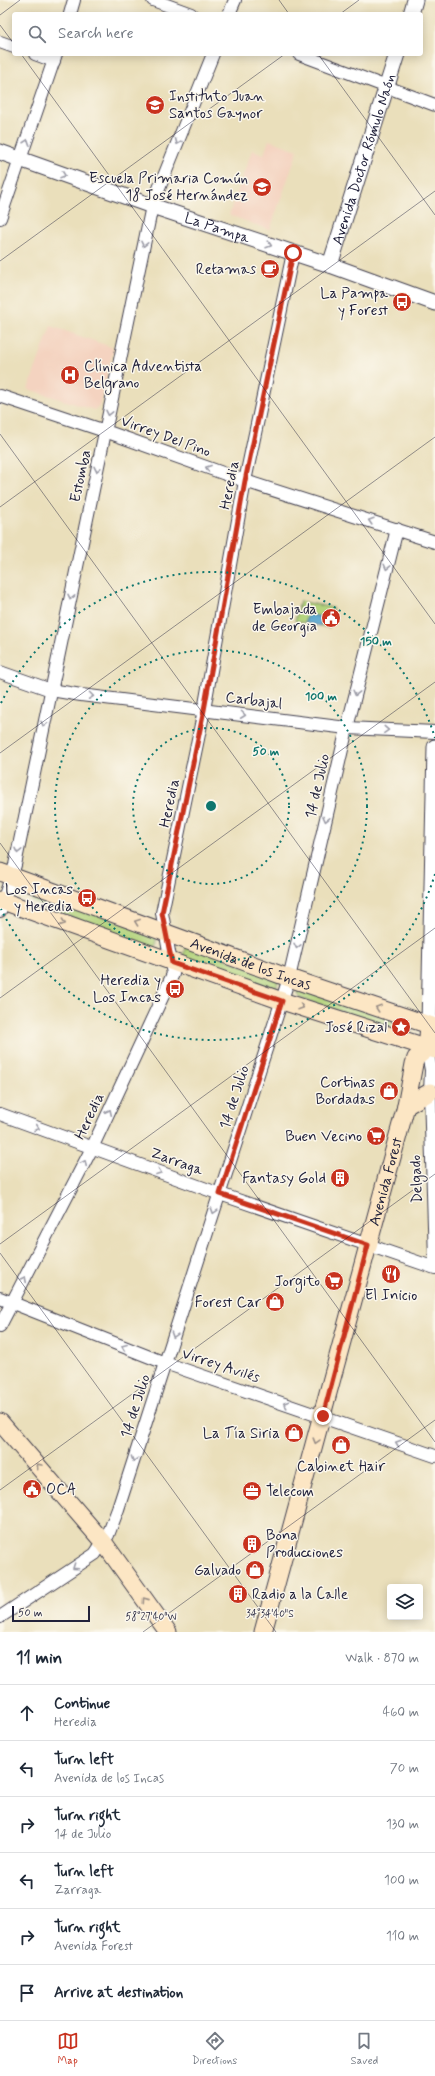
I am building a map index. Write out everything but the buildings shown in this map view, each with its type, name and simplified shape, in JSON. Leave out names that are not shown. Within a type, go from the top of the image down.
[{"type":"main road","name":"Avenida de los Incas","points":[[6,874],[289,978],[432,1026]]},
{"type":"main road","name":"Avenida de los Incas","points":[[1,904],[282,1001],[431,1049]]},
{"type":"main road","points":[[431,1049],[432,1026]]},
{"type":"main road","name":"Avenida Forest","points":[[263,1632],[323,1416],[406,1106],[414,1064],[416,1058],[431,1049]]},
{"type":"main road","points":[[406,1106],[430,1092]]},
{"type":"main road","points":[[0,1422],[104,1543],[168,1632]]},
{"type":"street","points":[[71,12],[74,0]]},
{"type":"street","points":[[153,0],[186,12]]},
{"type":"street","points":[[230,12],[235,0]]},
{"type":"street","points":[[411,12],[415,0]]},
{"type":"street","points":[[0,42],[12,46]]},
{"type":"street","name":"Estomba","points":[[1,904],[6,874],[51,690],[152,206],[212,56]]},
{"type":"street","points":[[304,56],[435,104]]},
{"type":"street","name":"Avenida Doctor Rómulo Naón","points":[[330,265],[396,56]]},
{"type":"street","points":[[0,218],[55,57]]},
{"type":"street","name":"La Pampa","points":[[0,152],[152,206],[330,265],[435,303]]},
{"type":"street","name":"Heredia","points":[[0,1326],[92,1148],[173,974],[162,913],[204,710],[245,481],[293,253]]},
{"type":"street","name":"Virrey Del Pino","points":[[0,396],[105,431],[245,481],[435,542]]},
{"type":"street","name":"14 de Julio","points":[[0,1617],[95,1554],[104,1543],[118,1509],[289,978],[347,728],[397,529]]},
{"type":"street","name":"Carbajal","points":[[0,672],[51,690],[347,728],[435,732]]},
{"type":"street","points":[[432,1026],[435,747]]},
{"type":"street","name":"Delgado","points":[[431,1049],[430,1092],[435,1260]]},
{"type":"street","name":"Zarraga","points":[[0,1114],[220,1194],[435,1268]]},
{"type":"street","name":"Virrey Avilés","points":[[0,1298],[165,1363],[323,1416],[435,1456]]},
{"type":"shaded area","name":"Escuela Primaria Común 18 José Hernández","points":[[269,140],[298,150],[270,230],[229,215],[252,150],[264,154]]},
{"type":"shaded area","name":"Clínica Adventista Belgrano","points":[[51,326],[114,348],[99,407],[94,410],[28,389]]},
{"type":"green space","points":[[300,601],[333,608],[329,628],[320,626],[322,617],[307,614],[305,623],[295,621]]},
{"type":"green space","points":[[32,892],[156,935],[157,943],[153,948],[34,903],[29,897]]},
{"type":"green space","points":[[186,944],[279,979],[274,994],[182,960]]},
{"type":"green space","points":[[301,986],[412,1027],[410,1034],[299,998],[296,990]]},
{"type":"water","points":[[307,614],[322,617],[320,626],[305,623]]},
{"type":"place","name":"Instituto Juan Santos Gaynor","points":[[155,105]]},
{"type":"place","name":"Escuela Primaria Común 18 José Hernández","points":[[262,187]]},
{"type":"place","name":"Retamas","points":[[270,269]]},
{"type":"place","name":"La Pampa y Forest","points":[[402,302]]},
{"type":"place","name":"Clínica Adventista Belgrano","points":[[70,375]]},
{"type":"place","name":"Embajada de Georgia","points":[[331,618]]},
{"type":"place","name":"Los Incas y Heredia","points":[[87,898]]},
{"type":"place","name":"Heredia y Los Incas","points":[[175,989]]},
{"type":"place","name":"José Rizal","points":[[401,1027]]},
{"type":"place","name":"Cortinas Bordadas","points":[[389,1091]]},
{"type":"place","name":"Buen Vecino","points":[[376,1136]]},
{"type":"place","name":"Fantasy Gold","points":[[340,1178]]},
{"type":"place","name":"El Inicio","points":[[391,1274]]},
{"type":"place","name":"Jorgito","points":[[334,1281]]},
{"type":"place","name":"Forest Car","points":[[275,1302]]},
{"type":"place","name":"La Tía Siria","points":[[294,1433]]},
{"type":"place","name":"Cabinet Hair","points":[[341,1445]]},
{"type":"place","name":"OCA","points":[[32,1489]]},
{"type":"place","name":"Telecom","points":[[252,1491]]},
{"type":"place","name":"Bona Producciones","points":[[252,1544]]},
{"type":"place","name":"Galvado","points":[[255,1570]]},
{"type":"place","name":"Radio a la Calle","points":[[238,1594]]},
{"type":"route","points":[[293,253],[245,481],[204,710],[162,913],[172,963],[282,1001],[220,1194],[368,1245],[323,1416]]}]
